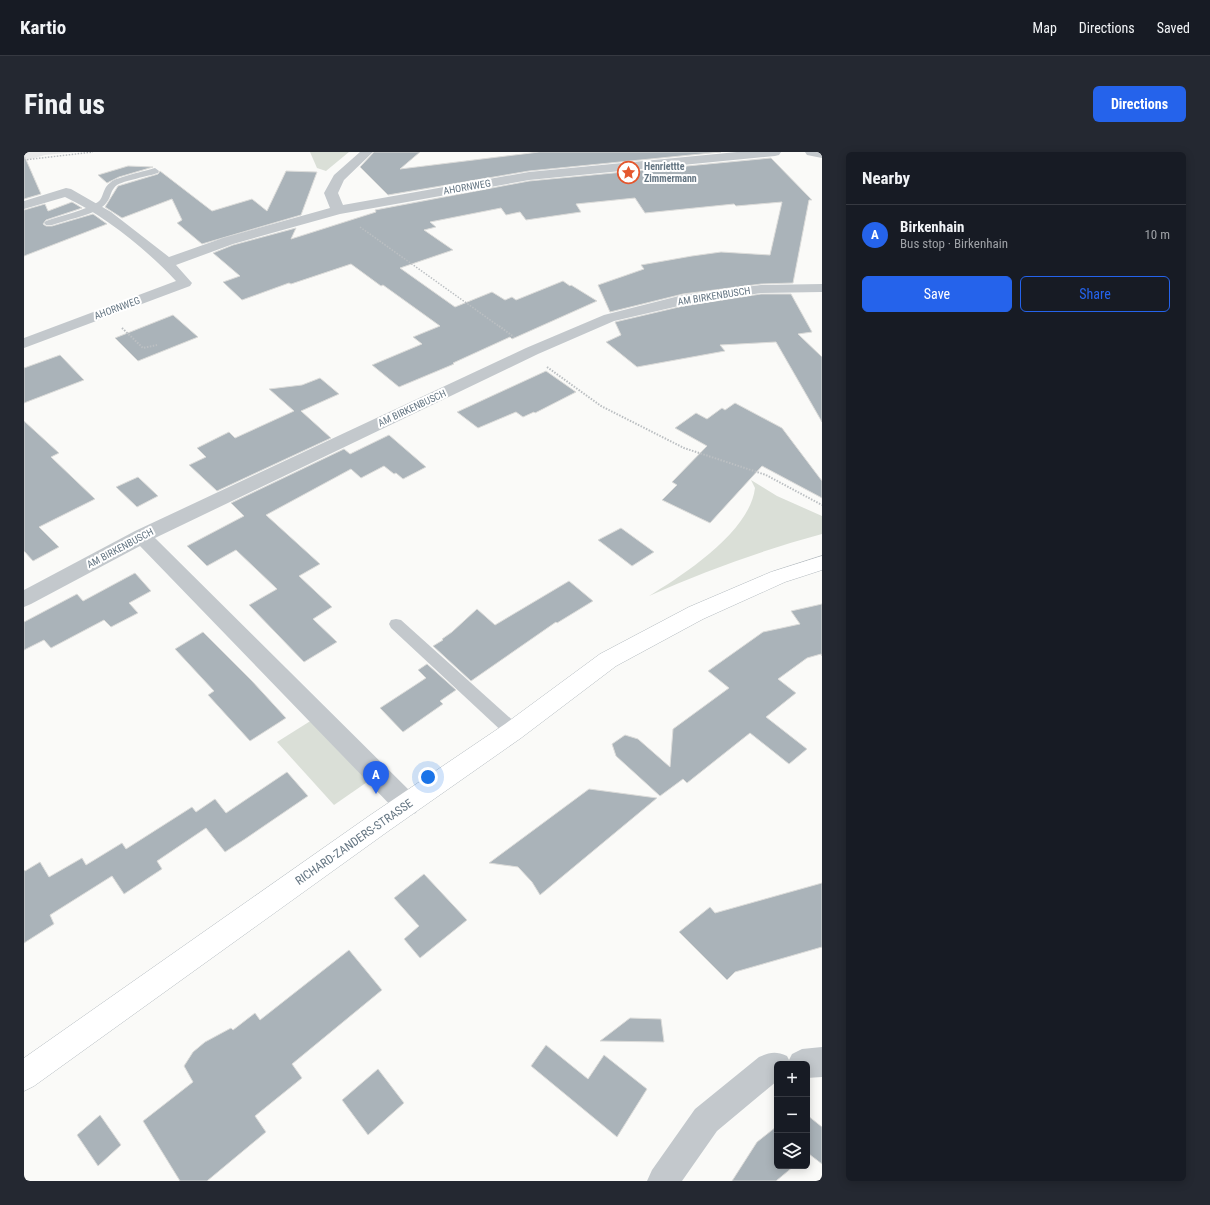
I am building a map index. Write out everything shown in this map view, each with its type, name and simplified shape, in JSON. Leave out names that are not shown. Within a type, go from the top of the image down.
[{"type":"street","points":[[338,210],[331,193],[338,178],[367,152]]},
{"type":"street","name":"AHORNWEG","points":[[167,263],[228,241],[338,210],[528,176],[776,152]]},
{"type":"street","points":[[811,152],[822,154]]},
{"type":"street","name":"AHORNWEG","points":[[24,205],[66,192],[95,207],[167,263],[185,283],[24,343]]},
{"type":"street","name":"AM BIRKENBUSCH","points":[[24,599],[142,536],[532,351],[610,318],[683,300],[761,289],[822,288]]},
{"type":"street","points":[[142,536],[407,805]]},
{"type":"street","name":"RICHARD-ZANDERS-STRASSE","points":[[24,1076],[372,828],[513,731],[608,660],[696,613],[778,577],[822,563]]},
{"type":"street","points":[[810,1063],[822,1062]]},
{"type":"street","points":[[663,1181],[706,1120],[769,1067],[774,1066]]},
{"type":"lane","points":[[49,223],[95,207],[105,201],[107,198],[107,191],[114,183],[155,171]]},
{"type":"lane","points":[[396,624],[513,731]]},
{"type":"path","points":[[24,160],[93,152]]},
{"type":"path","points":[[338,210],[532,351],[544,365],[601,406],[684,448],[766,475],[822,505]]},
{"type":"path","points":[[106,313],[143,348],[157,345]]},
{"type":"shaded area","points":[[24,152],[76,152],[45,155],[24,161]]},
{"type":"shaded area","points":[[310,152],[349,152],[326,171],[317,168]]},
{"type":"shaded area","points":[[751,480],[777,496],[822,516],[822,534],[734,562],[649,596],[696,564],[713,551],[728,536],[741,520],[750,504],[755,488]]},
{"type":"shaded area","points":[[312,720],[370,780],[334,805],[277,742]]},
{"type":"building","points":[[374,152],[420,152],[400,169],[539,152],[721,152],[529,171],[388,195],[360,167]]},
{"type":"building","points":[[24,155],[41,194],[24,199]]},
{"type":"building","points":[[771,158],[812,200],[809,200],[793,283],[761,284],[683,294],[610,312],[598,285],[644,269],[641,265],[692,256],[721,252],[770,255],[782,202],[736,206],[734,204],[645,213],[635,198],[576,204],[581,212],[526,220],[520,212],[506,215],[501,208],[430,222],[436,227],[424,230],[453,250],[400,268],[455,307],[492,292],[505,300],[512,297],[516,300],[563,281],[597,301],[512,339],[510,337],[453,363],[454,364],[399,387],[372,365],[422,344],[413,337],[440,326],[351,264],[291,284],[289,283],[242,300],[223,282],[240,276],[213,253],[233,245],[296,228],[291,239],[376,212],[375,210],[529,181]]},
{"type":"building","points":[[128,166],[153,167],[119,177],[107,183],[98,175]]},
{"type":"building","points":[[160,171],[212,211],[252,199],[267,211],[286,171],[317,172],[301,215],[202,244],[177,223],[182,220],[172,199],[122,218],[105,207],[118,186],[158,174]]},
{"type":"building","points":[[72,202],[82,208],[46,220],[43,224],[46,226],[52,226],[93,214],[107,224],[24,256],[24,210],[45,204],[48,211]]},
{"type":"building","points":[[761,294],[791,294],[812,332],[798,334],[822,357],[822,422],[776,342],[720,345],[725,351],[637,367],[606,342],[621,335],[615,322],[683,306]]},
{"type":"building","points":[[173,315],[198,337],[138,361],[115,338]]},
{"type":"building","points":[[60,355],[84,380],[24,403],[24,368]]},
{"type":"building","points":[[546,371],[576,392],[535,413],[534,412],[523,417],[516,412],[478,428],[457,412]]},
{"type":"building","points":[[320,378],[339,394],[301,411],[331,438],[217,491],[189,465],[206,457],[197,448],[229,432],[235,438],[294,411],[269,389],[302,385]]},
{"type":"building","points":[[735,403],[782,428],[822,481],[822,498],[762,466],[710,523],[662,500],[677,485],[672,482],[707,446],[675,428],[696,413],[707,419],[722,408],[725,410]]},
{"type":"building","points":[[24,421],[59,453],[51,457],[95,499],[39,527],[59,547],[33,561],[24,551]]},
{"type":"building","points":[[389,435],[426,467],[403,479],[384,466],[361,478],[351,469],[266,515],[320,564],[299,576],[332,607],[313,619],[337,642],[304,662],[249,605],[277,589],[236,550],[207,566],[187,546],[244,516],[231,503],[344,449],[350,454]]},
{"type":"building","points":[[138,477],[158,496],[137,507],[116,487]]},
{"type":"building","points":[[621,528],[654,552],[632,566],[598,540]]},
{"type":"building","points":[[135,573],[151,591],[129,603],[138,613],[111,627],[104,620],[51,648],[44,640],[24,650],[24,622],[77,594],[83,601]]},
{"type":"building","points":[[569,581],[593,601],[557,623],[556,622],[471,681],[433,646],[443,640],[442,639],[477,609],[495,625]]},
{"type":"building","points":[[822,604],[822,656],[821,654],[807,658],[778,679],[796,693],[766,717],[807,749],[789,764],[750,733],[687,783],[683,779],[660,796],[616,756],[612,744],[625,735],[638,739],[670,767],[673,729],[729,688],[708,671],[763,632],[800,624],[791,611]]},
{"type":"building","points":[[203,632],[252,681],[286,718],[250,741],[208,695],[214,691],[175,649]]},
{"type":"building","points":[[427,664],[456,690],[440,701],[443,704],[403,732],[380,708],[426,678],[418,670]]},
{"type":"building","points":[[287,772],[308,796],[245,839],[225,852],[206,828],[157,861],[162,869],[124,894],[112,876],[50,915],[54,924],[24,943],[24,870],[25,871],[40,862],[49,877],[82,858],[86,865],[122,843],[126,849],[192,807],[196,812],[215,799],[226,813]]},
{"type":"building","points":[[589,789],[657,798],[540,895],[532,882],[518,867],[489,863]]},
{"type":"building","points":[[424,874],[467,920],[420,958],[404,939],[419,926],[394,898]]},
{"type":"building","points":[[822,883],[822,947],[735,972],[727,980],[679,932],[710,907],[715,913]]},
{"type":"building","points":[[349,950],[382,990],[292,1064],[302,1078],[255,1116],[266,1132],[207,1181],[180,1181],[143,1121],[193,1082],[184,1066],[193,1052],[205,1042],[231,1028],[233,1030],[255,1013],[260,1020]]},
{"type":"building","points":[[630,1018],[661,1019],[664,1042],[600,1041]]},
{"type":"building","points":[[546,1045],[588,1079],[604,1055],[647,1089],[617,1137],[531,1066]]},
{"type":"building","points":[[378,1069],[404,1103],[368,1135],[342,1100]]},
{"type":"building","points":[[100,1115],[121,1145],[98,1166],[77,1135]]},
{"type":"building","points":[[810,1117],[822,1127],[822,1164],[810,1155]]},
{"type":"building","points":[[774,1129],[774,1169],[790,1169],[776,1181],[732,1181],[757,1142]]},
{"type":"place","name":"Henriettte Zimmermann","points":[[628,172]]},
{"type":"place","name":"Birkenhain","points":[[376,794]]}]
